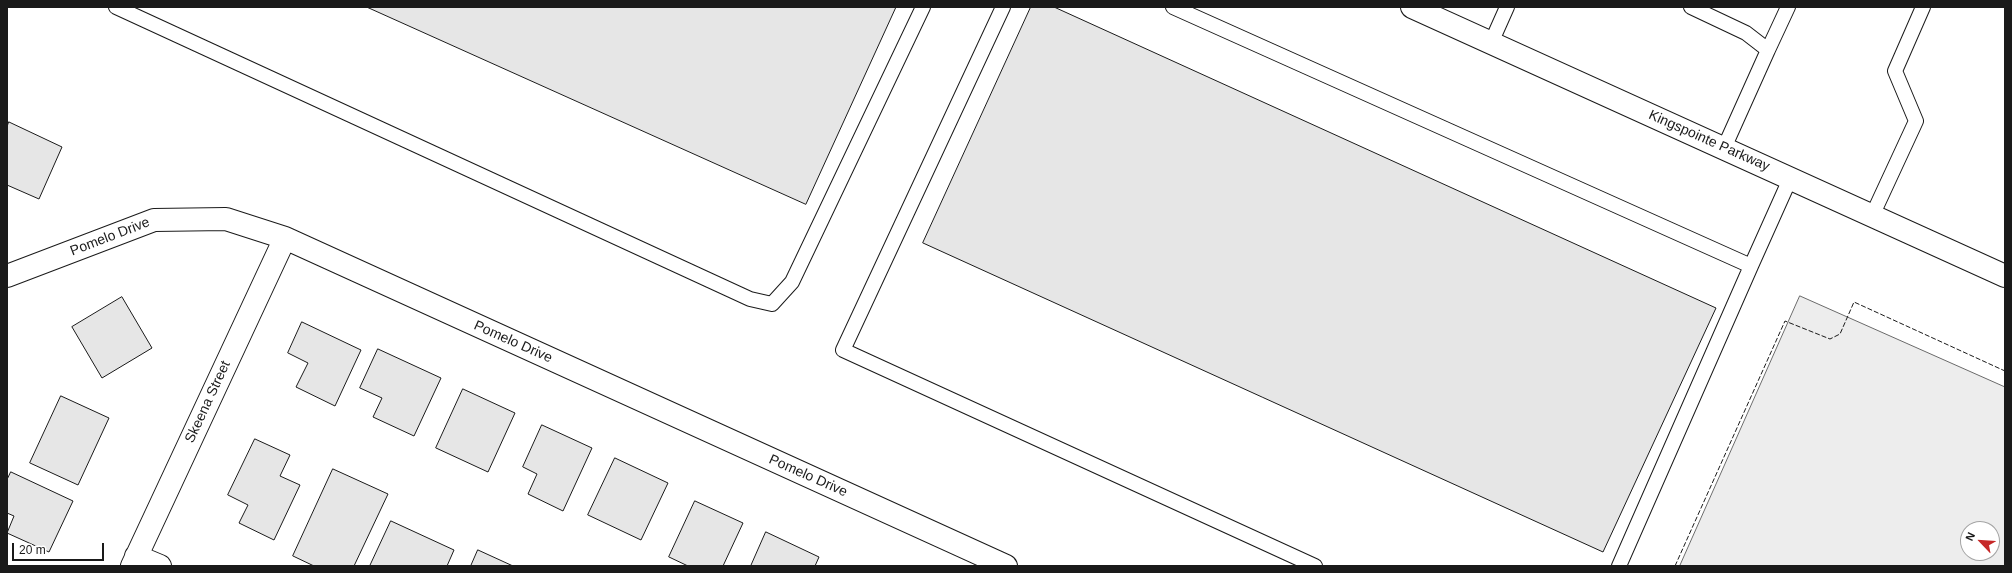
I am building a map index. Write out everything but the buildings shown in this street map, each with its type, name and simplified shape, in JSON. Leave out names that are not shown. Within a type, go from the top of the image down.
[{"type":"street","name":"Kingspointe Parkway","points":[[1412,7],[2005,276]]},
{"type":"street","name":"Pomelo Drive","points":[[7,276],[154,220],[226,219],[285,238],[1006,566]]},
{"type":"street","name":"Skeena Street","points":[[134,561],[285,238]]},
{"type":"street","points":[[134,561],[160,566]]},
{"type":"lane","points":[[116,7],[750,299],[772,304],[792,282],[923,7]]},
{"type":"lane","points":[[1002,7],[843,350],[1315,566]]},
{"type":"lane","points":[[1173,7],[1751,266]]},
{"type":"lane","points":[[1491,42],[1507,7]]},
{"type":"lane","points":[[1691,7],[1746,32],[1768,50]]},
{"type":"lane","points":[[1724,148],[1788,7]]},
{"type":"lane","points":[[1872,216],[1916,121],[1895,71],[1923,7]]},
{"type":"lane","points":[[1619,566],[1790,178]]},
{"type":"shaded area","points":[[1800,296],[2005,387],[2005,566],[1680,566]]},
{"type":"fence","points":[[1675,566],[1785,321],[1830,339],[1840,334],[1854,302],[2005,371]]}]
